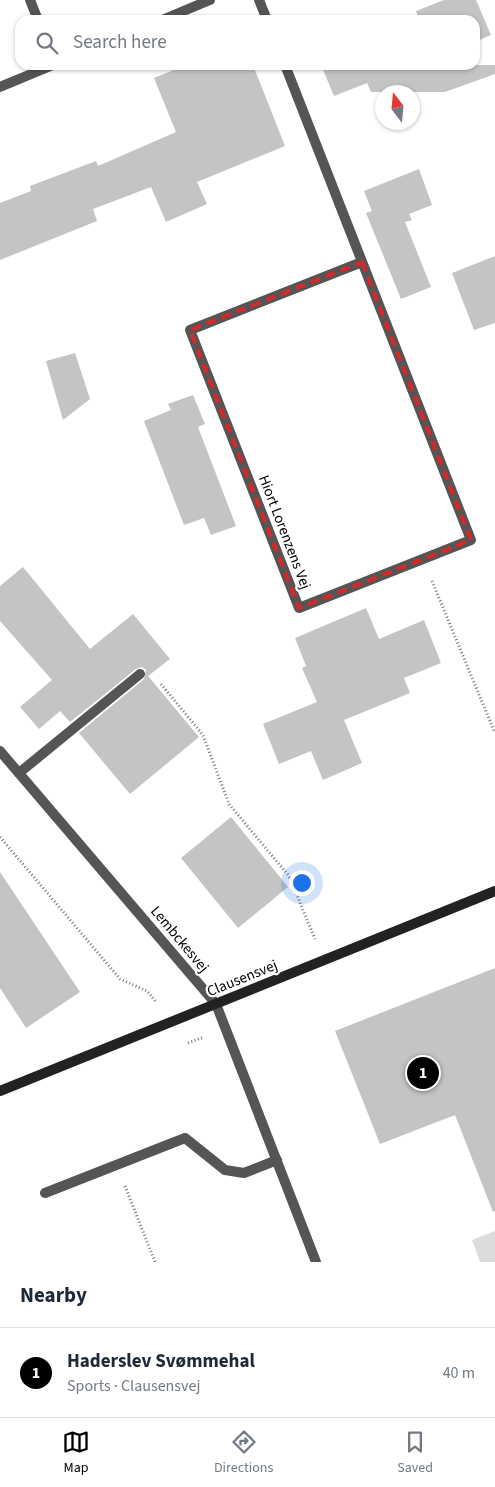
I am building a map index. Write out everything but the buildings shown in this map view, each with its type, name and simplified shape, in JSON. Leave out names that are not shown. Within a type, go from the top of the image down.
[{"type":"street","points":[[30,0],[36,15]]},
{"type":"street","points":[[174,15],[210,0]]},
{"type":"street","points":[[259,0],[265,15]]},
{"type":"street","points":[[0,87],[41,70]]},
{"type":"street","name":"Hiort Lorenzens Vej","points":[[287,70],[471,540],[299,608],[190,330],[362,262]]},
{"type":"street","points":[[18,773],[140,674]]},
{"type":"street","name":"Lembckesvej","points":[[0,751],[216,1004],[316,1262]]},
{"type":"street","name":"Clausensvej","points":[[0,1091],[495,892]]},
{"type":"street","points":[[45,1193],[184,1138],[225,1170],[244,1173],[277,1160]]},
{"type":"path","points":[[422,559],[495,733]]},
{"type":"path","points":[[140,674],[162,685],[203,735],[229,804],[289,876],[324,961]]},
{"type":"path","points":[[0,837],[120,979],[147,991],[171,1023]]},
{"type":"path","points":[[116,1164],[154,1262]]},
{"type":"highlighted area","points":[[362,262],[471,540],[299,608],[190,330]]},
{"type":"shaded area","points":[[495,1231],[495,1262],[480,1262],[472,1240]]},
{"type":"place","name":"Haderslev Svømmehal","points":[[423,1073]]}]
